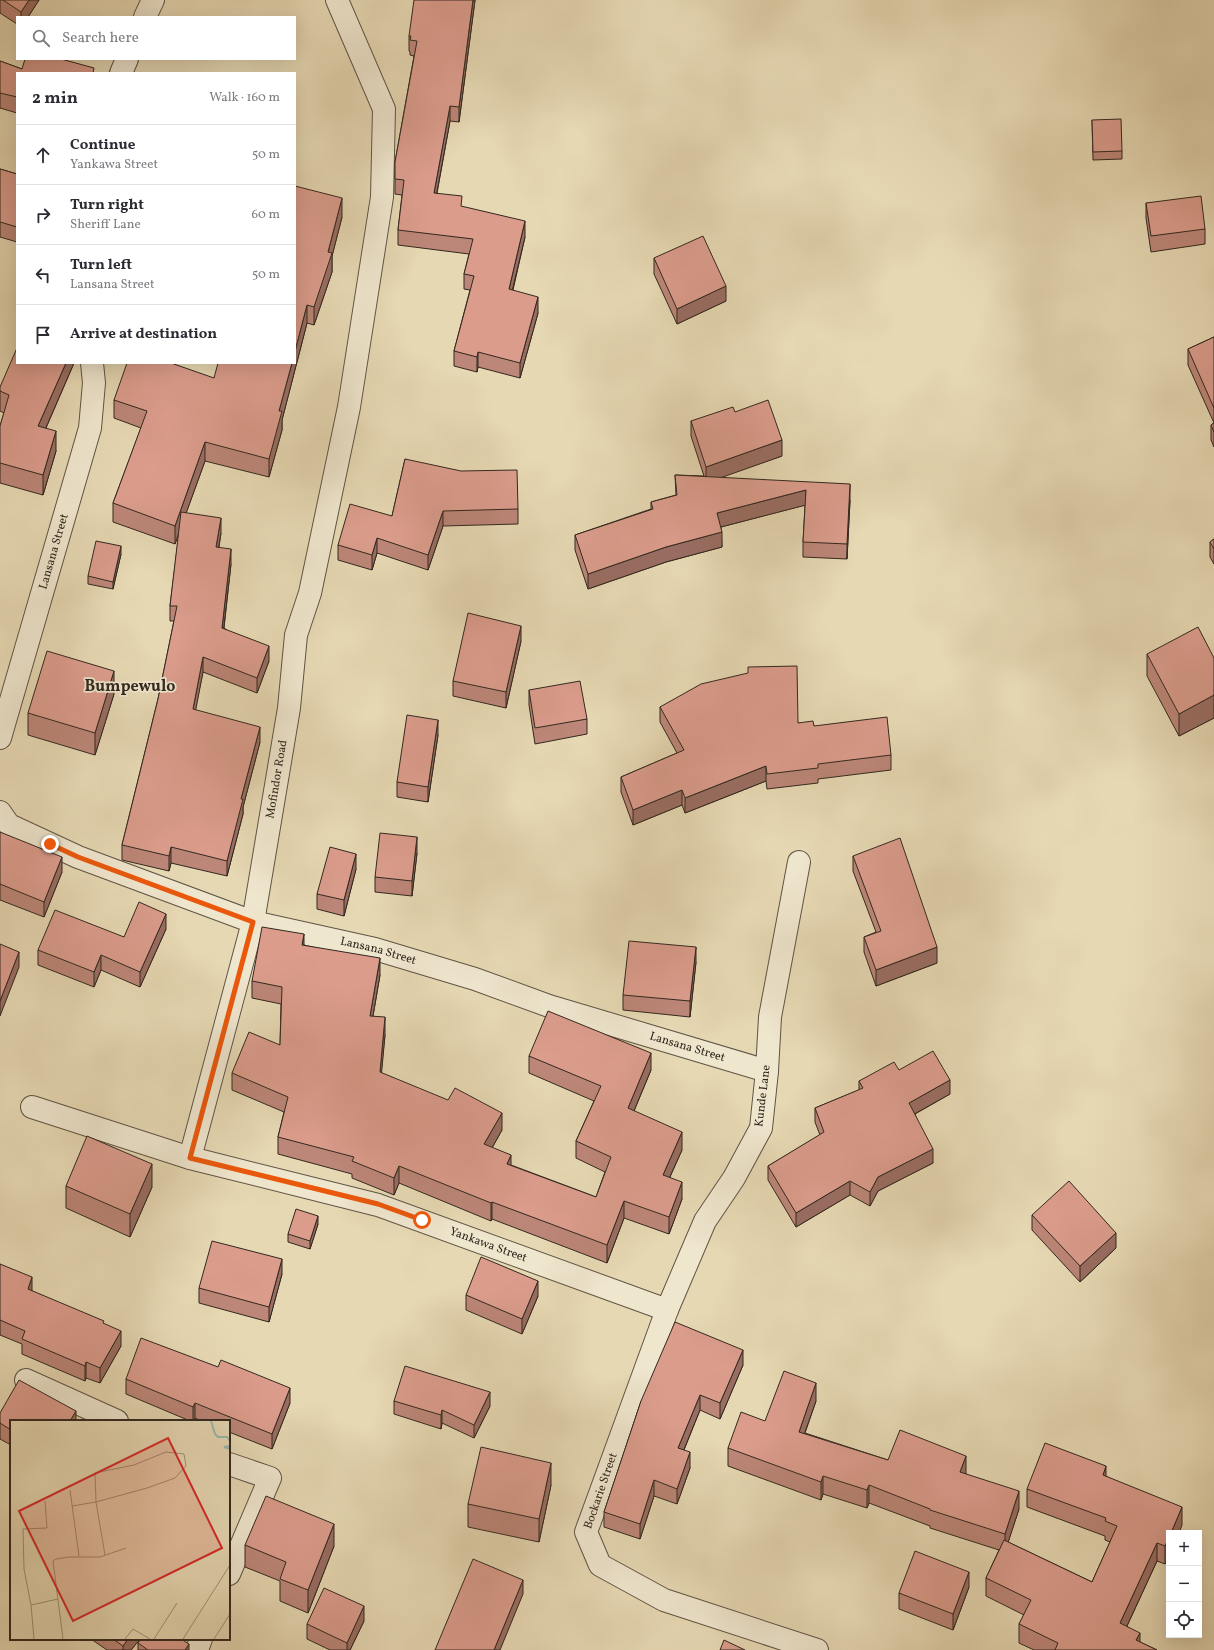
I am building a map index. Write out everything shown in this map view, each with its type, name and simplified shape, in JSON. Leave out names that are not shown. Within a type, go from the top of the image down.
[{"type":"street","points":[[145,16],[153,0]]},
{"type":"street","name":"Mofindor Road","points":[[190,1158],[253,922],[289,708],[296,635],[310,593],[349,407],[382,197],[384,109],[336,0]]},
{"type":"street","points":[[121,72],[127,60]]},
{"type":"street","name":"Lansana Street","points":[[0,738],[90,428],[94,383],[92,364]]},
{"type":"street","name":"Lansana Street","points":[[0,812],[9,825],[78,857],[253,922],[375,949],[475,979],[549,1006],[767,1071]]},
{"type":"street","name":"Kunde Lane","points":[[667,1310],[705,1221],[734,1178],[761,1128],[767,1071],[770,1017],[800,862]]},
{"type":"street","name":"Yankawa Street","points":[[32,1107],[190,1158],[378,1204],[667,1310]]},
{"type":"street","name":"Bockarie Street","points":[[667,1310],[586,1532],[600,1565],[664,1600],[817,1650]]},
{"type":"street","points":[[26,1380],[114,1420]]},
{"type":"street","points":[[230,1464],[270,1478],[230,1572]]},
{"type":"street","points":[[197,1650],[201,1640]]},
{"type":"building","points":[[3,0],[29,0],[21,12]]},
{"type":"building","points":[[414,0],[473,0],[459,107],[450,106],[434,193],[462,196],[461,206],[525,221],[509,289],[538,297],[520,363],[478,352],[477,357],[454,351],[474,276],[464,274],[473,239],[398,230],[404,180],[395,179],[395,162],[417,41],[410,40],[411,36],[409,36]]},
{"type":"building","points":[[25,60],[65,60],[94,68],[93,72],[16,72],[16,97],[0,93],[0,61],[22,69]]},
{"type":"building","points":[[1121,119],[1122,151],[1093,152],[1092,120]]},
{"type":"building","points":[[0,169],[16,174],[16,227],[0,222]]},
{"type":"building","points":[[296,186],[342,198],[328,252],[332,253],[314,307],[307,305],[296,347]]},
{"type":"building","points":[[1201,196],[1205,229],[1151,236],[1146,203]]},
{"type":"building","points":[[703,236],[726,286],[677,309],[654,258]]},
{"type":"building","points":[[1214,337],[1214,408],[1188,349]]},
{"type":"building","points":[[16,350],[16,364],[66,364],[38,426],[56,431],[43,475],[0,463],[0,426],[9,395],[0,391],[0,387]]},
{"type":"building","points":[[127,364],[174,364],[214,378],[218,364],[292,364],[279,411],[282,411],[269,459],[205,442],[175,526],[113,503],[147,411],[114,400]]},
{"type":"building","points":[[768,400],[782,440],[706,467],[691,421],[733,407],[735,412]]},
{"type":"building","points":[[1214,423],[1214,432],[1211,425]]},
{"type":"building","points":[[405,459],[461,471],[517,470],[518,509],[443,511],[428,555],[377,538],[372,555],[338,545],[350,504],[392,516]]},
{"type":"building","points":[[675,475],[850,484],[847,544],[803,542],[806,490],[717,513],[722,532],[666,547],[588,574],[575,535],[653,509],[651,502],[677,495]]},
{"type":"building","points":[[181,512],[221,518],[216,547],[231,549],[222,628],[269,646],[257,678],[203,657],[193,709],[260,727],[241,799],[243,799],[227,861],[171,847],[169,856],[122,845],[158,699],[177,606],[170,606]]},
{"type":"building","points":[[1214,539],[1214,549],[1210,542]]},
{"type":"building","points":[[96,541],[121,546],[113,582],[88,576]]},
{"type":"building","points":[[468,613],[521,626],[506,692],[453,681]]},
{"type":"building","points":[[1198,627],[1214,658],[1214,695],[1179,714],[1147,654]]},
{"type":"building","points":[[47,651],[114,671],[95,733],[28,713]]},
{"type":"building","points":[[797,666],[798,723],[813,721],[814,726],[887,717],[891,755],[818,764],[818,768],[767,774],[766,766],[685,798],[682,790],[633,810],[621,777],[684,750],[660,707],[701,684],[748,673],[748,667]]},
{"type":"building","points":[[580,681],[587,719],[535,728],[529,690]]},
{"type":"building","points":[[407,715],[438,720],[428,787],[397,782]]},
{"type":"building","points":[[0,832],[62,857],[44,902],[0,884]]},
{"type":"building","points":[[380,833],[417,837],[412,881],[375,877]]},
{"type":"building","points":[[900,838],[937,947],[876,970],[864,937],[881,931],[853,856]]},
{"type":"building","points":[[330,847],[356,854],[344,900],[317,894]]},
{"type":"building","points":[[139,902],[166,914],[140,972],[101,955],[94,972],[38,950],[55,910],[124,937]]},
{"type":"building","points":[[262,927],[304,934],[302,945],[380,958],[370,1016],[385,1017],[380,1072],[448,1100],[455,1088],[502,1113],[484,1144],[511,1155],[507,1164],[596,1197],[611,1157],[576,1141],[601,1086],[529,1056],[548,1011],[651,1053],[628,1108],[682,1132],[663,1175],[682,1182],[669,1217],[624,1201],[607,1245],[492,1202],[491,1203],[399,1166],[394,1178],[352,1161],[354,1157],[278,1137],[288,1097],[232,1073],[249,1032],[280,1045],[282,987],[252,981]]},
{"type":"building","points":[[629,941],[696,947],[690,1001],[623,995]]},
{"type":"building","points":[[0,944],[19,952],[0,1001]]},
{"type":"building","points":[[933,1051],[950,1080],[909,1103],[933,1149],[878,1177],[870,1192],[850,1181],[796,1213],[768,1166],[824,1132],[815,1108],[863,1088],[859,1081],[894,1062],[899,1070]]},
{"type":"building","points":[[87,1136],[152,1164],[130,1214],[66,1186]]},
{"type":"building","points":[[1069,1181],[1116,1233],[1080,1266],[1032,1215]]},
{"type":"building","points":[[296,1209],[318,1216],[310,1241],[288,1234]]},
{"type":"building","points":[[212,1241],[282,1259],[269,1307],[199,1288]]},
{"type":"building","points":[[481,1257],[538,1281],[522,1319],[466,1295]]},
{"type":"building","points":[[0,1264],[32,1277],[28,1289],[104,1321],[103,1323],[121,1331],[100,1368],[86,1362],[85,1366],[22,1339],[25,1331],[0,1320]]},
{"type":"building","points":[[675,1322],[743,1350],[720,1403],[700,1395],[678,1448],[690,1452],[677,1489],[654,1480],[640,1524],[604,1512],[641,1401]]},
{"type":"building","points":[[141,1338],[218,1367],[221,1360],[290,1388],[272,1434],[195,1403],[193,1407],[126,1379]]},
{"type":"building","points":[[405,1366],[490,1392],[474,1425],[442,1410],[441,1415],[394,1401]]},
{"type":"building","points":[[784,1371],[816,1383],[799,1432],[888,1460],[900,1430],[966,1456],[960,1472],[1019,1491],[1005,1534],[930,1510],[869,1485],[867,1490],[823,1476],[821,1482],[728,1448],[741,1412],[765,1421]]},
{"type":"building","points":[[19,1380],[76,1411],[71,1420],[10,1420],[10,1429],[0,1423],[0,1413]]},
{"type":"building","points":[[1045,1443],[1106,1466],[1103,1475],[1182,1507],[1172,1530],[1166,1530],[1165,1546],[1157,1543],[1120,1623],[1140,1633],[1136,1640],[1157,1650],[1055,1650],[1058,1643],[1019,1624],[1031,1600],[986,1578],[1004,1540],[1092,1582],[1117,1526],[1105,1521],[1106,1518],[1027,1489]]},
{"type":"building","points":[[481,1447],[551,1463],[539,1519],[468,1504]]},
{"type":"building","points":[[266,1496],[334,1524],[308,1590],[280,1579],[286,1562],[245,1545]]},
{"type":"building","points":[[915,1551],[969,1572],[953,1614],[899,1593]]},
{"type":"building","points":[[473,1559],[523,1580],[494,1650],[435,1650]]},
{"type":"building","points":[[324,1588],[364,1606],[347,1643],[307,1624]]},
{"type":"building","points":[[114,1640],[127,1640],[123,1646]]},
{"type":"building","points":[[140,1640],[183,1640],[189,1644],[185,1650],[148,1650],[138,1643]]},
{"type":"building","points":[[724,1640],[745,1650],[720,1650]]},
{"type":"district","name":"Bumpewulo","points":[[130,687]]},
{"type":"route","points":[[50,844],[78,857],[253,922],[190,1158],[378,1204],[422,1220]]}]
